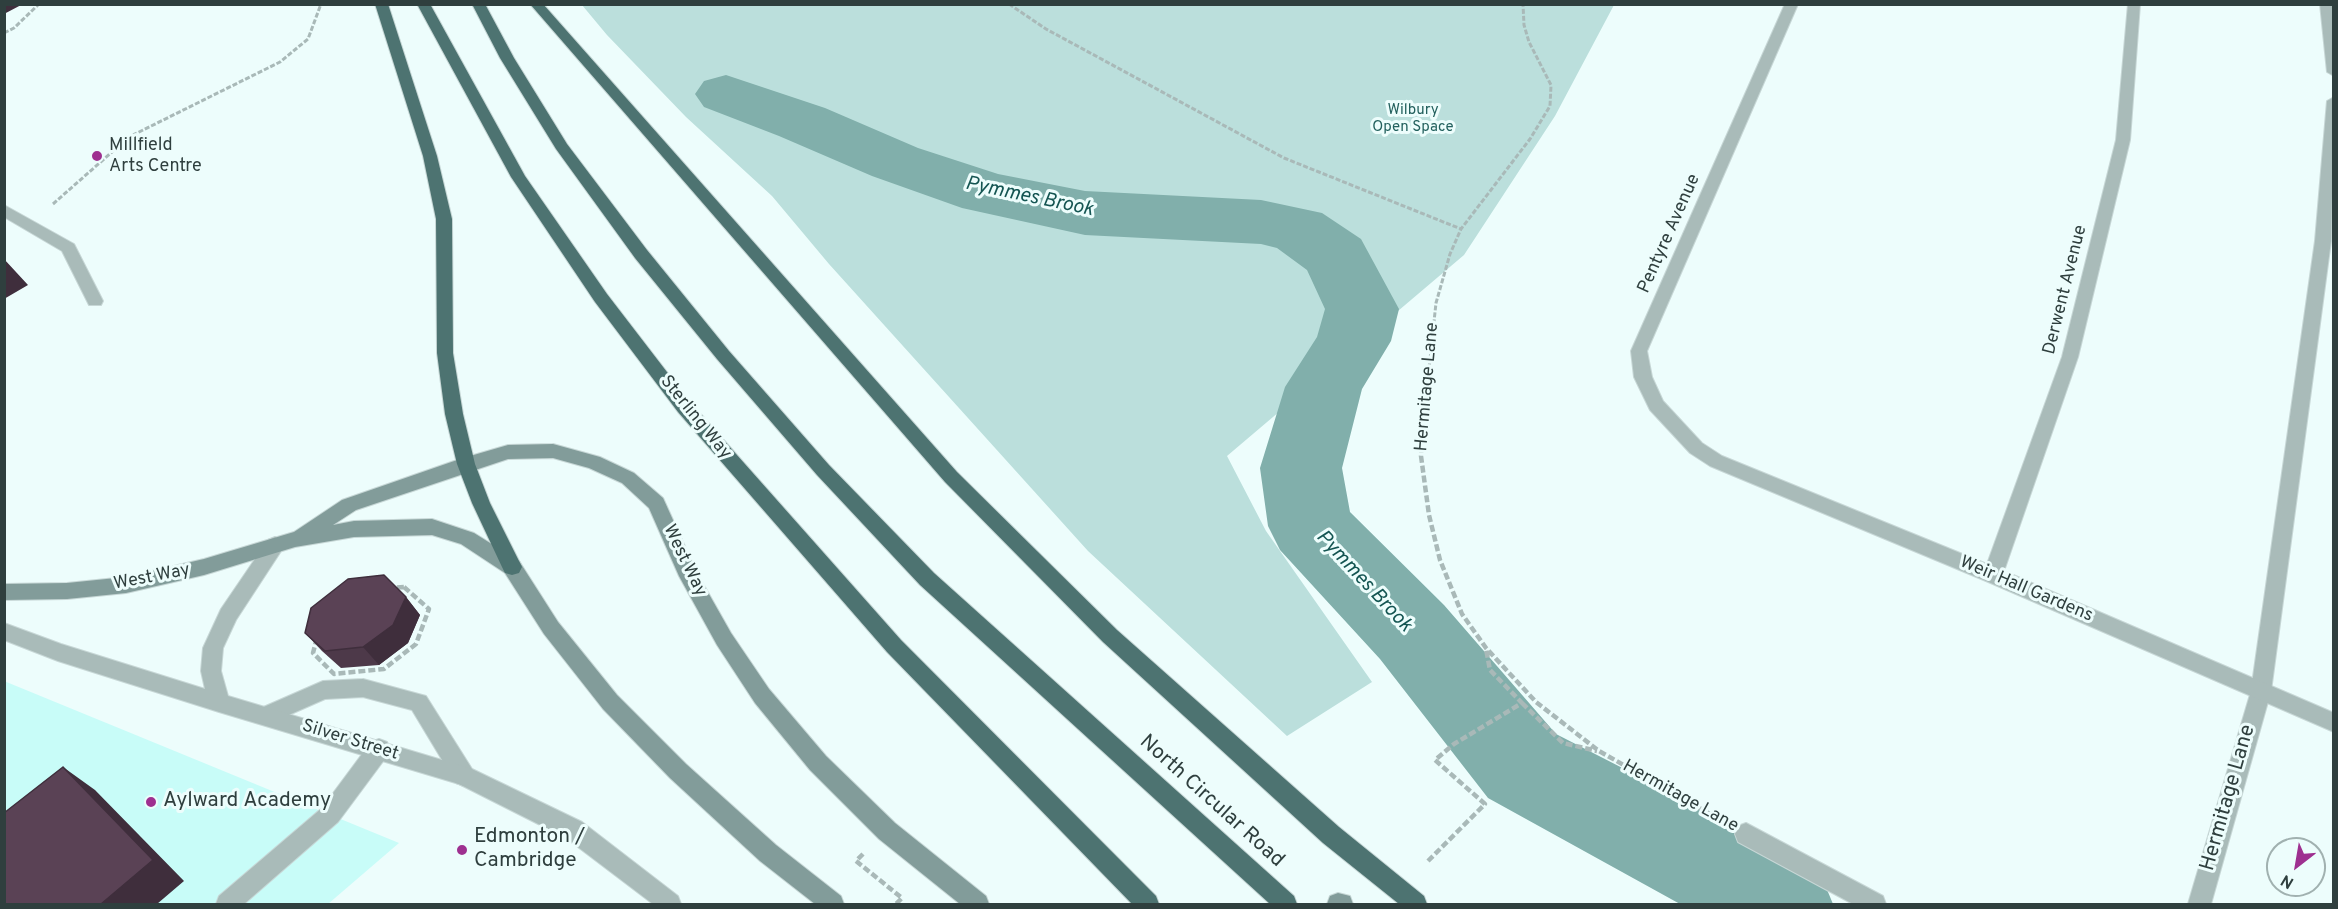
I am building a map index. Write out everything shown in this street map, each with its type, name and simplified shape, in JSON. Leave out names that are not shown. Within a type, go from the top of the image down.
[{"type":"highway","points":[[381,4],[430,156],[444,219],[445,353],[454,414],[466,464],[481,503],[512,567]]},
{"type":"highway","name":"Sterling Way","points":[[423,4],[440,39],[518,177],[601,298],[684,407],[894,646],[1148,904]]},
{"type":"highway","name":"North Circular Road","points":[[478,4],[507,58],[561,146],[641,254],[723,356],[823,470],[927,579],[1286,904]]},
{"type":"highway","points":[[536,4],[951,477],[1110,636],[1331,835],[1416,904]]},
{"type":"street","name":"Pentyre Avenue","points":[[1716,461],[1696,448],[1656,405],[1643,377],[1639,351],[1792,4]]},
{"type":"street","name":"Derwent Avenue","points":[[1993,575],[2073,346],[2123,140],[2134,4]]},
{"type":"street","points":[[2326,4],[2334,72]]},
{"type":"street","name":"Hermitage Lane","points":[[2199,904],[2261,691],[2323,241],[2334,101]]},
{"type":"street","points":[[4,210],[69,248],[95,301]]},
{"type":"street","name":"West Way","points":[[295,539],[349,505],[466,464],[508,452],[553,451],[594,462],[628,478],[656,503],[689,576],[724,639],[762,696],[818,763],[887,831],[978,904]]},
{"type":"street","name":"Weir Hall Gardens","points":[[1716,461],[1993,575],[2334,723]]},
{"type":"street","name":"West Way","points":[[4,592],[66,591],[126,585],[204,567],[295,539],[354,529],[432,527],[467,538],[512,567]]},
{"type":"street","points":[[219,703],[211,671],[213,648],[228,615],[275,545]]},
{"type":"street","points":[[512,567],[551,628],[610,702],[678,771],[760,845],[833,904]]},
{"type":"street","name":"Silver Street","points":[[4,631],[58,652],[464,777],[574,830],[620,863],[670,904]]},
{"type":"street","points":[[266,716],[323,690],[363,688],[419,702],[464,777]]},
{"type":"street","points":[[227,904],[330,815],[379,749]]},
{"type":"street","name":"Hermitage Lane","points":[[1746,834],[1875,904]]},
{"type":"path","points":[[4,33],[14,28],[39,4]]},
{"type":"path","points":[[29,224],[129,137],[280,62],[308,39],[321,4]]},
{"type":"path","points":[[1009,4],[1046,29],[1284,158],[1461,230]]},
{"type":"path","name":"Hermitage Lane","points":[[1523,4],[1524,25],[1529,42],[1551,85],[1550,106],[1530,139],[1461,230],[1450,254],[1436,303],[1421,456],[1429,515],[1440,561],[1462,614],[1486,648],[1536,702],[1599,751],[1746,834]]},
{"type":"path","points":[[404,587],[429,609],[416,644],[384,669],[334,674],[313,653],[321,622],[363,590],[404,587]]},
{"type":"path","points":[[1486,648],[1490,670],[1563,743],[1599,751]]},
{"type":"path","points":[[1428,861],[1485,804],[1435,760],[1454,744],[1522,703]]},
{"type":"path","points":[[868,849],[856,861],[902,898],[896,904]]},
{"type":"shaded area","name":"Aylward Academy","points":[[4,681],[399,843],[328,904],[5,904]]},
{"type":"green space","name":"Wilbury Open Space","points":[[582,5],[1614,5],[1555,116],[1464,255],[1227,456],[1266,531],[1372,682],[1287,736],[1088,551],[829,264],[772,196],[686,117],[607,35]]},
{"type":"building","points":[[384,575],[406,597],[393,625],[363,647],[325,651],[305,633],[311,608],[348,579]]},
{"type":"building","points":[[63,767],[153,860],[101,904],[4,904],[4,813]]},
{"type":"waterway","name":"Pymmes Brook","points":[[726,94],[802,122],[895,162],[986,193],[1085,213],[1261,222],[1298,229],[1336,256],[1362,309],[1353,341],[1324,387],[1301,468],[1310,526],[1412,632],[1522,766],[1781,904]]},
{"type":"place","name":"Millfield Arts Centre","points":[[97,156]]},
{"type":"place","name":"Aylward Academy","points":[[151,802]]},
{"type":"place","name":"Edmonton / Cambridge","points":[[462,850]]}]
